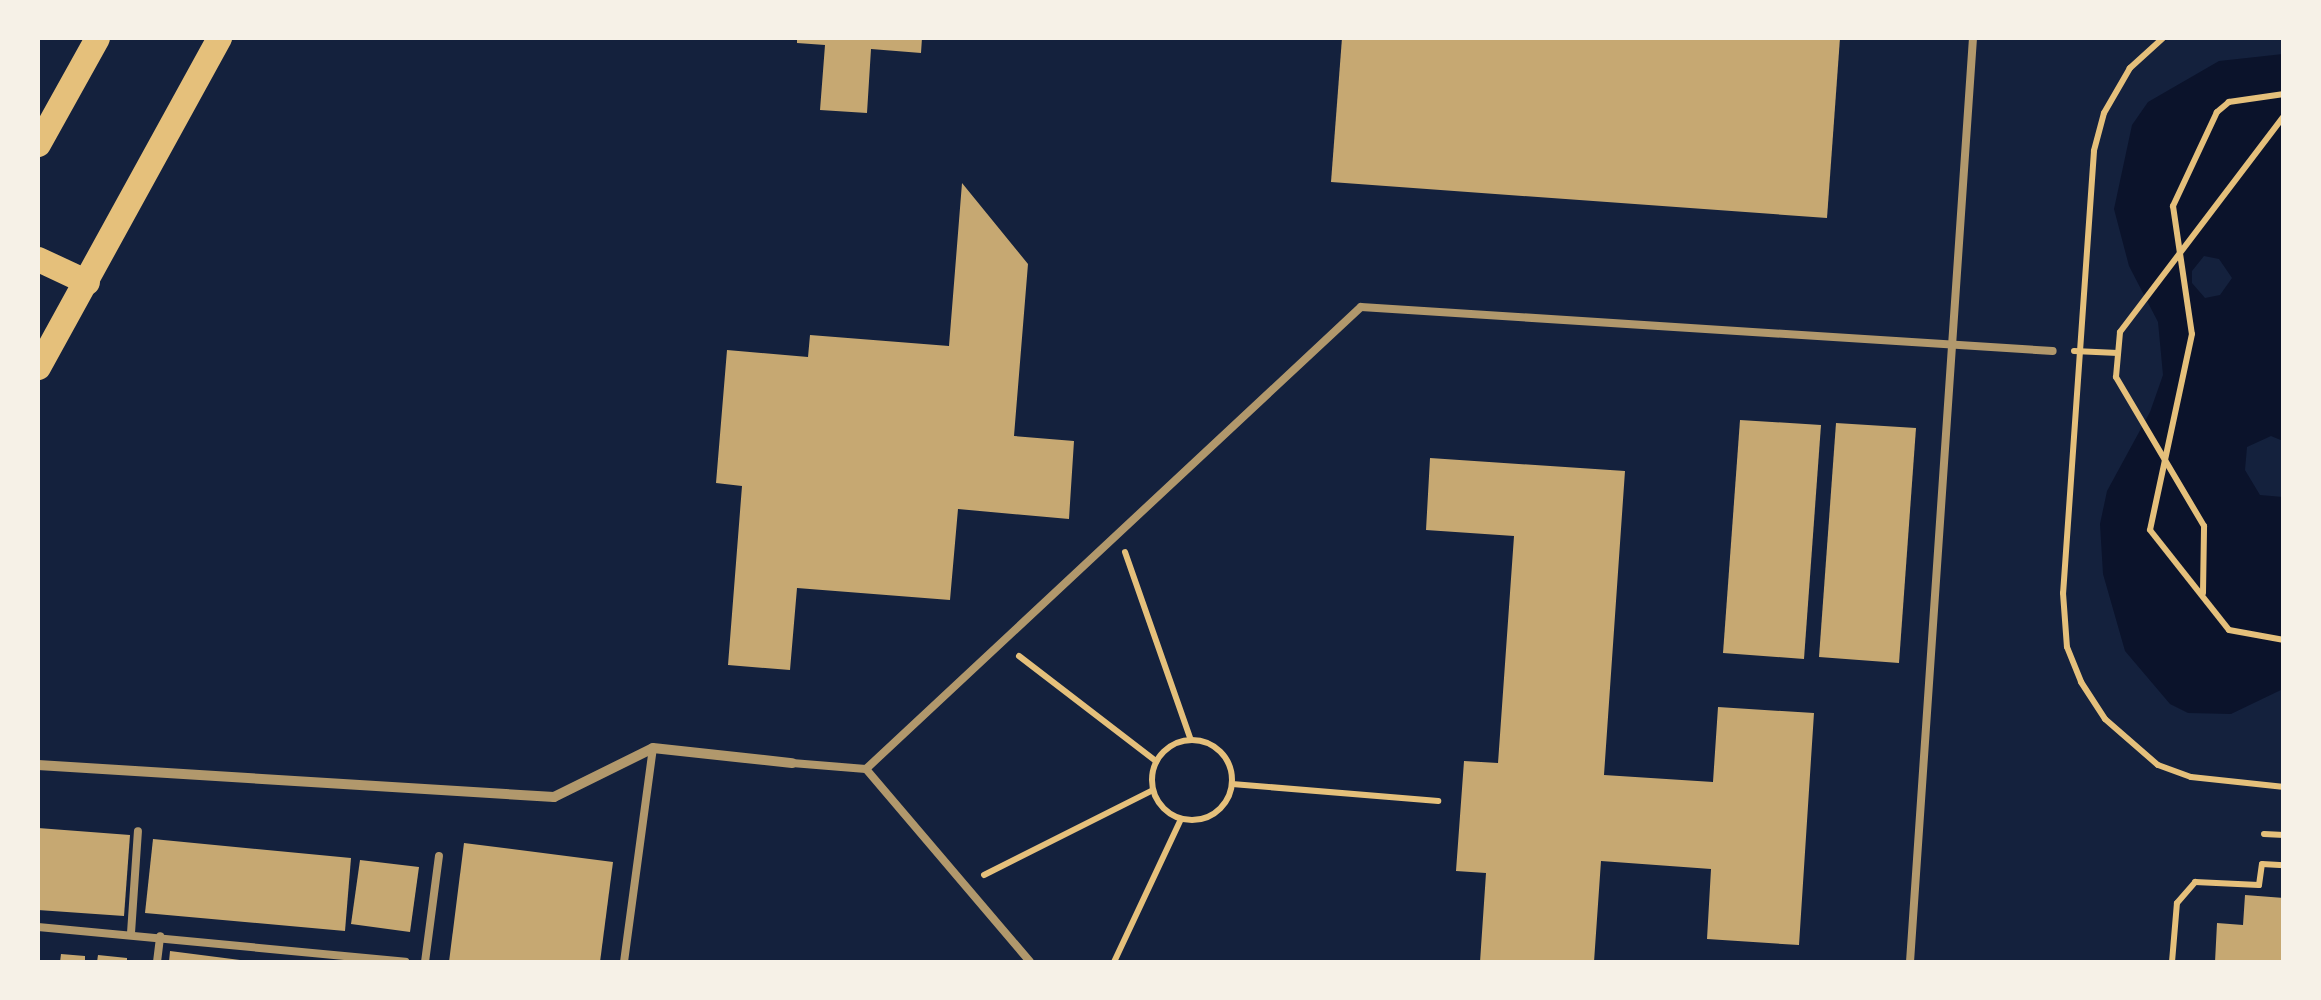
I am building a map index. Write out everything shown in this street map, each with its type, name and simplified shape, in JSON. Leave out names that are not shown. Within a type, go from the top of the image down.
[{"type":"main road","points":[[38,144],[96,38]]},
{"type":"main road","points":[[38,367],[220,38]]},
{"type":"main road","points":[[38,259],[87,282]]},
{"type":"street","points":[[38,765],[554,797],[653,748],[792,764]]},
{"type":"lane","points":[[1910,962],[1973,38]]},
{"type":"lane","points":[[866,769],[1361,307],[2052,350]]},
{"type":"lane","points":[[624,962],[653,748]]},
{"type":"lane","points":[[792,764],[866,769],[1030,962]]},
{"type":"lane","points":[[131,933],[138,832]]},
{"type":"lane","points":[[425,962],[439,856]]},
{"type":"lane","points":[[38,927],[405,962]]},
{"type":"lane","points":[[157,962],[160,936]]},
{"type":"path","points":[[2163,38],[2130,68],[2104,112],[2094,151],[2063,593],[2067,647],[2081,682],[2105,719],[2158,765],[2191,777],[2284,786]]},
{"type":"path","points":[[2284,94],[2229,102],[2217,112],[2173,206],[2176,253],[2193,325],[2150,530],[2229,630],[2284,640]]},
{"type":"path","points":[[2203,594],[2204,526],[2116,377],[2122,326],[2284,116]]},
{"type":"path","points":[[2052,350],[2118,353]]},
{"type":"path","points":[[1118,532],[1190,740]]},
{"type":"path","points":[[1002,642],[1156,762]]},
{"type":"path","points":[[1190,740],[1217,748],[1232,771],[1229,798],[1209,817],[1181,820],[1168,814],[1153,790],[1156,762],[1177,743],[1190,740]]},
{"type":"path","points":[[1232,784],[1438,801]]},
{"type":"path","points":[[965,885],[1153,790]]},
{"type":"path","points":[[1114,962],[1181,820]]},
{"type":"path","points":[[2264,834],[2284,835]]},
{"type":"path","points":[[2172,962],[2177,903],[2195,882],[2259,886],[2262,864],[2284,865]]},
{"type":"water","points":[[2283,54],[2283,441],[2271,436],[2247,447],[2245,470],[2260,495],[2283,497],[2283,689],[2231,714],[2188,713],[2170,704],[2125,651],[2103,574],[2100,524],[2107,491],[2150,412],[2163,375],[2158,322],[2129,266],[2114,209],[2132,125],[2148,102],[2219,61]],"holes":[[[2204,256],[2219,259],[2232,278],[2220,295],[2205,298],[2192,283],[2192,271]]]},
{"type":"building","points":[[797,38],[922,38],[921,53],[871,49],[867,113],[820,110],[825,45],[797,43]]},
{"type":"building","points":[[1342,38],[1840,38],[1827,218],[1331,182]]},
{"type":"building","points":[[962,183],[1028,264],[1014,436],[1074,441],[1069,519],[958,509],[950,600],[797,588],[790,670],[728,665],[742,486],[716,483],[727,350],[808,357],[810,335],[949,346]]},
{"type":"building","points":[[1740,420],[1821,425],[1804,659],[1723,653]]},
{"type":"building","points":[[1836,423],[1916,428],[1899,663],[1819,657]]},
{"type":"building","points":[[1430,458],[1625,471],[1604,775],[1713,782],[1718,707],[1814,713],[1799,945],[1707,939],[1711,869],[1601,861],[1594,962],[1480,962],[1486,873],[1456,871],[1464,761],[1498,763],[1514,536],[1426,530]]},
{"type":"building","points":[[38,828],[130,835],[124,916],[38,910]]},
{"type":"building","points":[[153,839],[351,858],[345,931],[145,913]]},
{"type":"building","points":[[464,843],[613,862],[600,962],[449,962]]},
{"type":"building","points":[[360,860],[419,867],[410,932],[351,924]]},
{"type":"building","points":[[2245,895],[2284,898],[2284,962],[2215,962],[2217,923],[2243,925]]},
{"type":"building","points":[[170,951],[240,960],[240,962],[169,962]]},
{"type":"building","points":[[61,954],[85,956],[85,962],[60,962]]},
{"type":"building","points":[[98,955],[127,958],[127,962],[97,962]]}]
